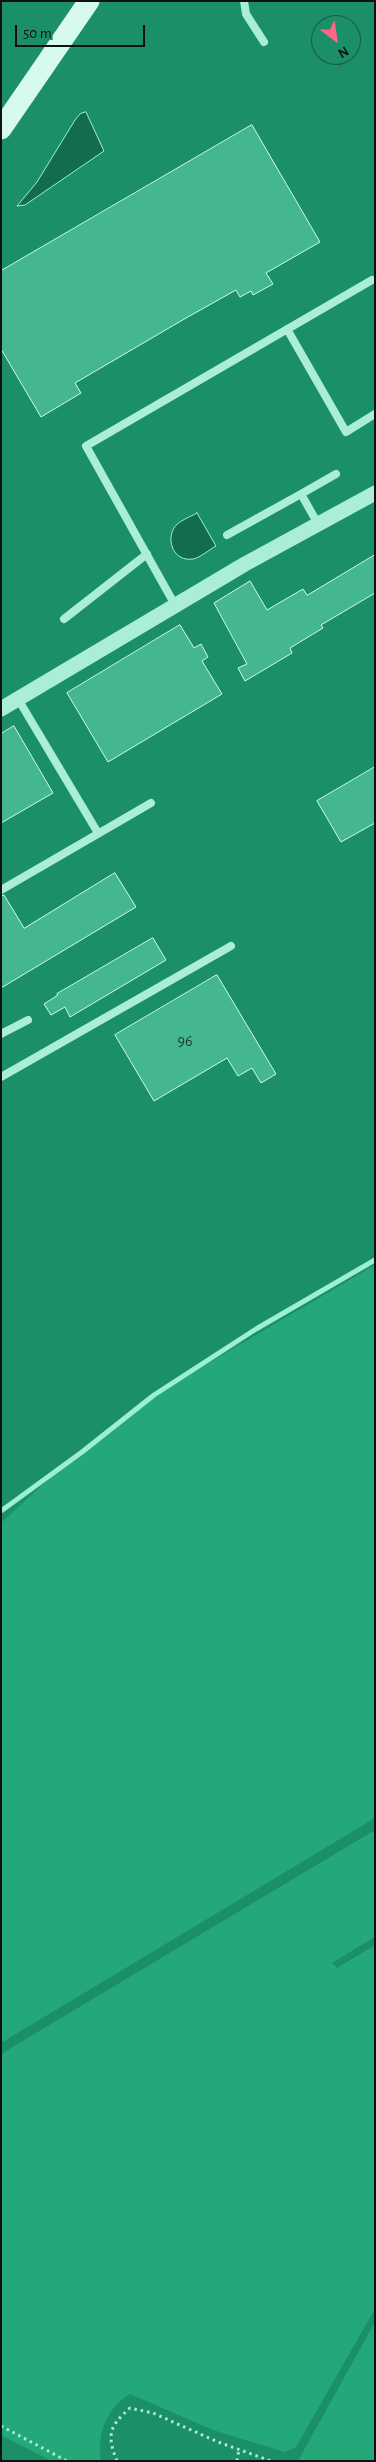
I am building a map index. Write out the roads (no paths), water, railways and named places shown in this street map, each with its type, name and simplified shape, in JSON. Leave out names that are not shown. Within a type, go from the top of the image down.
[{"type":"main road","points":[[1,129],[89,1]]},
{"type":"street","points":[[1,709],[175,605],[375,493]]},
{"type":"lane","points":[[244,1],[246,14],[264,42]]},
{"type":"lane","points":[[175,605],[86,446],[372,280]]},
{"type":"lane","points":[[287,329],[346,432],[375,414]]},
{"type":"lane","points":[[227,535],[336,474]]},
{"type":"lane","points":[[301,494],[318,524]]},
{"type":"lane","points":[[64,619],[146,554]]},
{"type":"lane","points":[[18,699],[98,833]]},
{"type":"lane","points":[[1,890],[151,803]]},
{"type":"lane","points":[[1,1077],[232,946]]},
{"type":"lane","points":[[1,1034],[28,1020]]},
{"type":"waterway","points":[[1,1511],[82,1452],[154,1395],[256,1329],[375,1260]]}]
